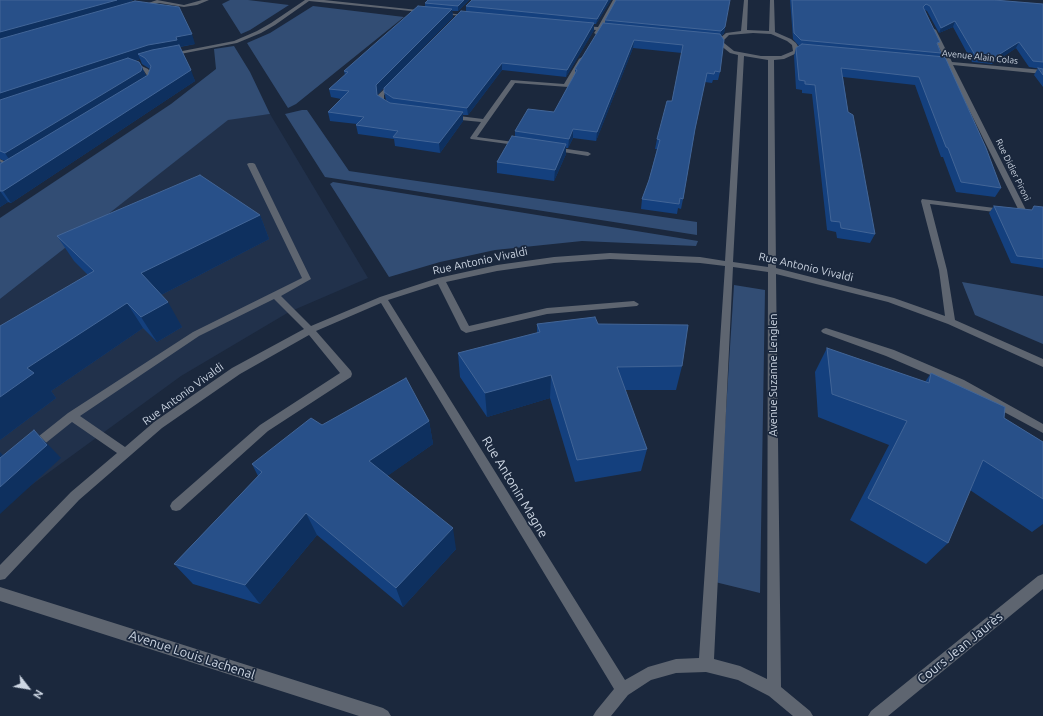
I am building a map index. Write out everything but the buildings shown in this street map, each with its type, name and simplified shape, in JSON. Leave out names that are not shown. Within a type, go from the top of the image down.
[{"type":"street","points":[[136,8],[159,1],[184,6],[207,0]]},
{"type":"street","points":[[163,55],[235,42],[259,32],[309,0],[476,16]]},
{"type":"street","points":[[592,41],[615,0]]},
{"type":"street","points":[[744,31],[746,0]]},
{"type":"street","points":[[772,0],[772,33]]},
{"type":"street","points":[[455,20],[465,10]]},
{"type":"street","points":[[931,25],[946,63]]},
{"type":"street","points":[[577,26],[623,31]]},
{"type":"street","points":[[713,40],[721,40],[728,34],[744,31],[772,33],[789,40],[799,48],[790,55],[771,59],[741,55],[726,48],[722,44],[721,40]]},
{"type":"street","points":[[527,146],[474,138],[513,81],[566,86],[585,54]]},
{"type":"street","points":[[706,665],[741,55]]},
{"type":"street","name":"Avenue Suzanne Lenglen","points":[[771,59],[774,691]]},
{"type":"street","points":[[126,67],[141,62]]},
{"type":"street","name":"Avenue Alain Colas","points":[[946,63],[1043,72]]},
{"type":"street","name":"Rue Didier Pironi","points":[[946,63],[1024,214],[925,201],[943,270],[951,322]]},
{"type":"street","points":[[133,64],[146,70],[151,77],[150,83],[143,88]]},
{"type":"street","points":[[392,109],[381,102],[381,95],[397,79]]},
{"type":"street","points":[[446,116],[485,122]]},
{"type":"street","points":[[550,149],[588,154]]},
{"type":"street","points":[[0,161],[12,169]]},
{"type":"street","points":[[24,454],[72,416],[196,334],[307,279],[251,164]]},
{"type":"street","name":"Rue Antonio Vivaldi","points":[[0,574],[75,496],[158,425],[236,371],[310,330],[383,299],[441,280],[498,268],[554,260],[603,256],[729,263],[772,270],[891,300],[951,322],[1043,363]]},
{"type":"street","points":[[441,280],[466,330],[547,311],[634,304]]},
{"type":"street","points":[[176,506],[264,428],[347,374],[310,330],[275,295]]},
{"type":"street","name":"Rue Antonin Magne","points":[[383,299],[622,690]]},
{"type":"street","points":[[826,332],[890,353],[960,383],[1043,429]]},
{"type":"street","points":[[72,416],[125,453]]},
{"type":"street","name":"Cours Jean Jaurès","points":[[876,716],[1043,581]]},
{"type":"street","name":"Avenue Louis Lachenal","points":[[0,594],[383,716]]},
{"type":"street","points":[[601,716],[622,690],[648,674],[676,666],[706,665],[740,673],[774,691],[805,716]]},
{"type":"shaded area","points":[[230,0],[248,0],[289,5],[250,30],[241,34],[222,4]]},
{"type":"shaded area","points":[[313,6],[404,17],[296,104],[288,108],[247,43],[270,33]]},
{"type":"shaded area","points":[[234,46],[250,72],[270,114],[228,120],[0,299],[0,218],[171,104],[216,69],[214,49]]},
{"type":"shaded area","points":[[307,110],[349,171],[697,222],[697,235],[325,177],[285,114]]},
{"type":"shaded area","points":[[270,114],[368,278],[289,312],[181,376],[0,508],[0,299],[228,119]]},
{"type":"shaded area","points":[[333,182],[698,241],[696,246],[582,241],[495,250],[440,262],[389,277],[330,184]]},
{"type":"shaded area","points":[[962,282],[1043,296],[1043,344],[975,315]]},
{"type":"shaded area","points":[[734,285],[765,290],[760,593],[715,582]]}]
